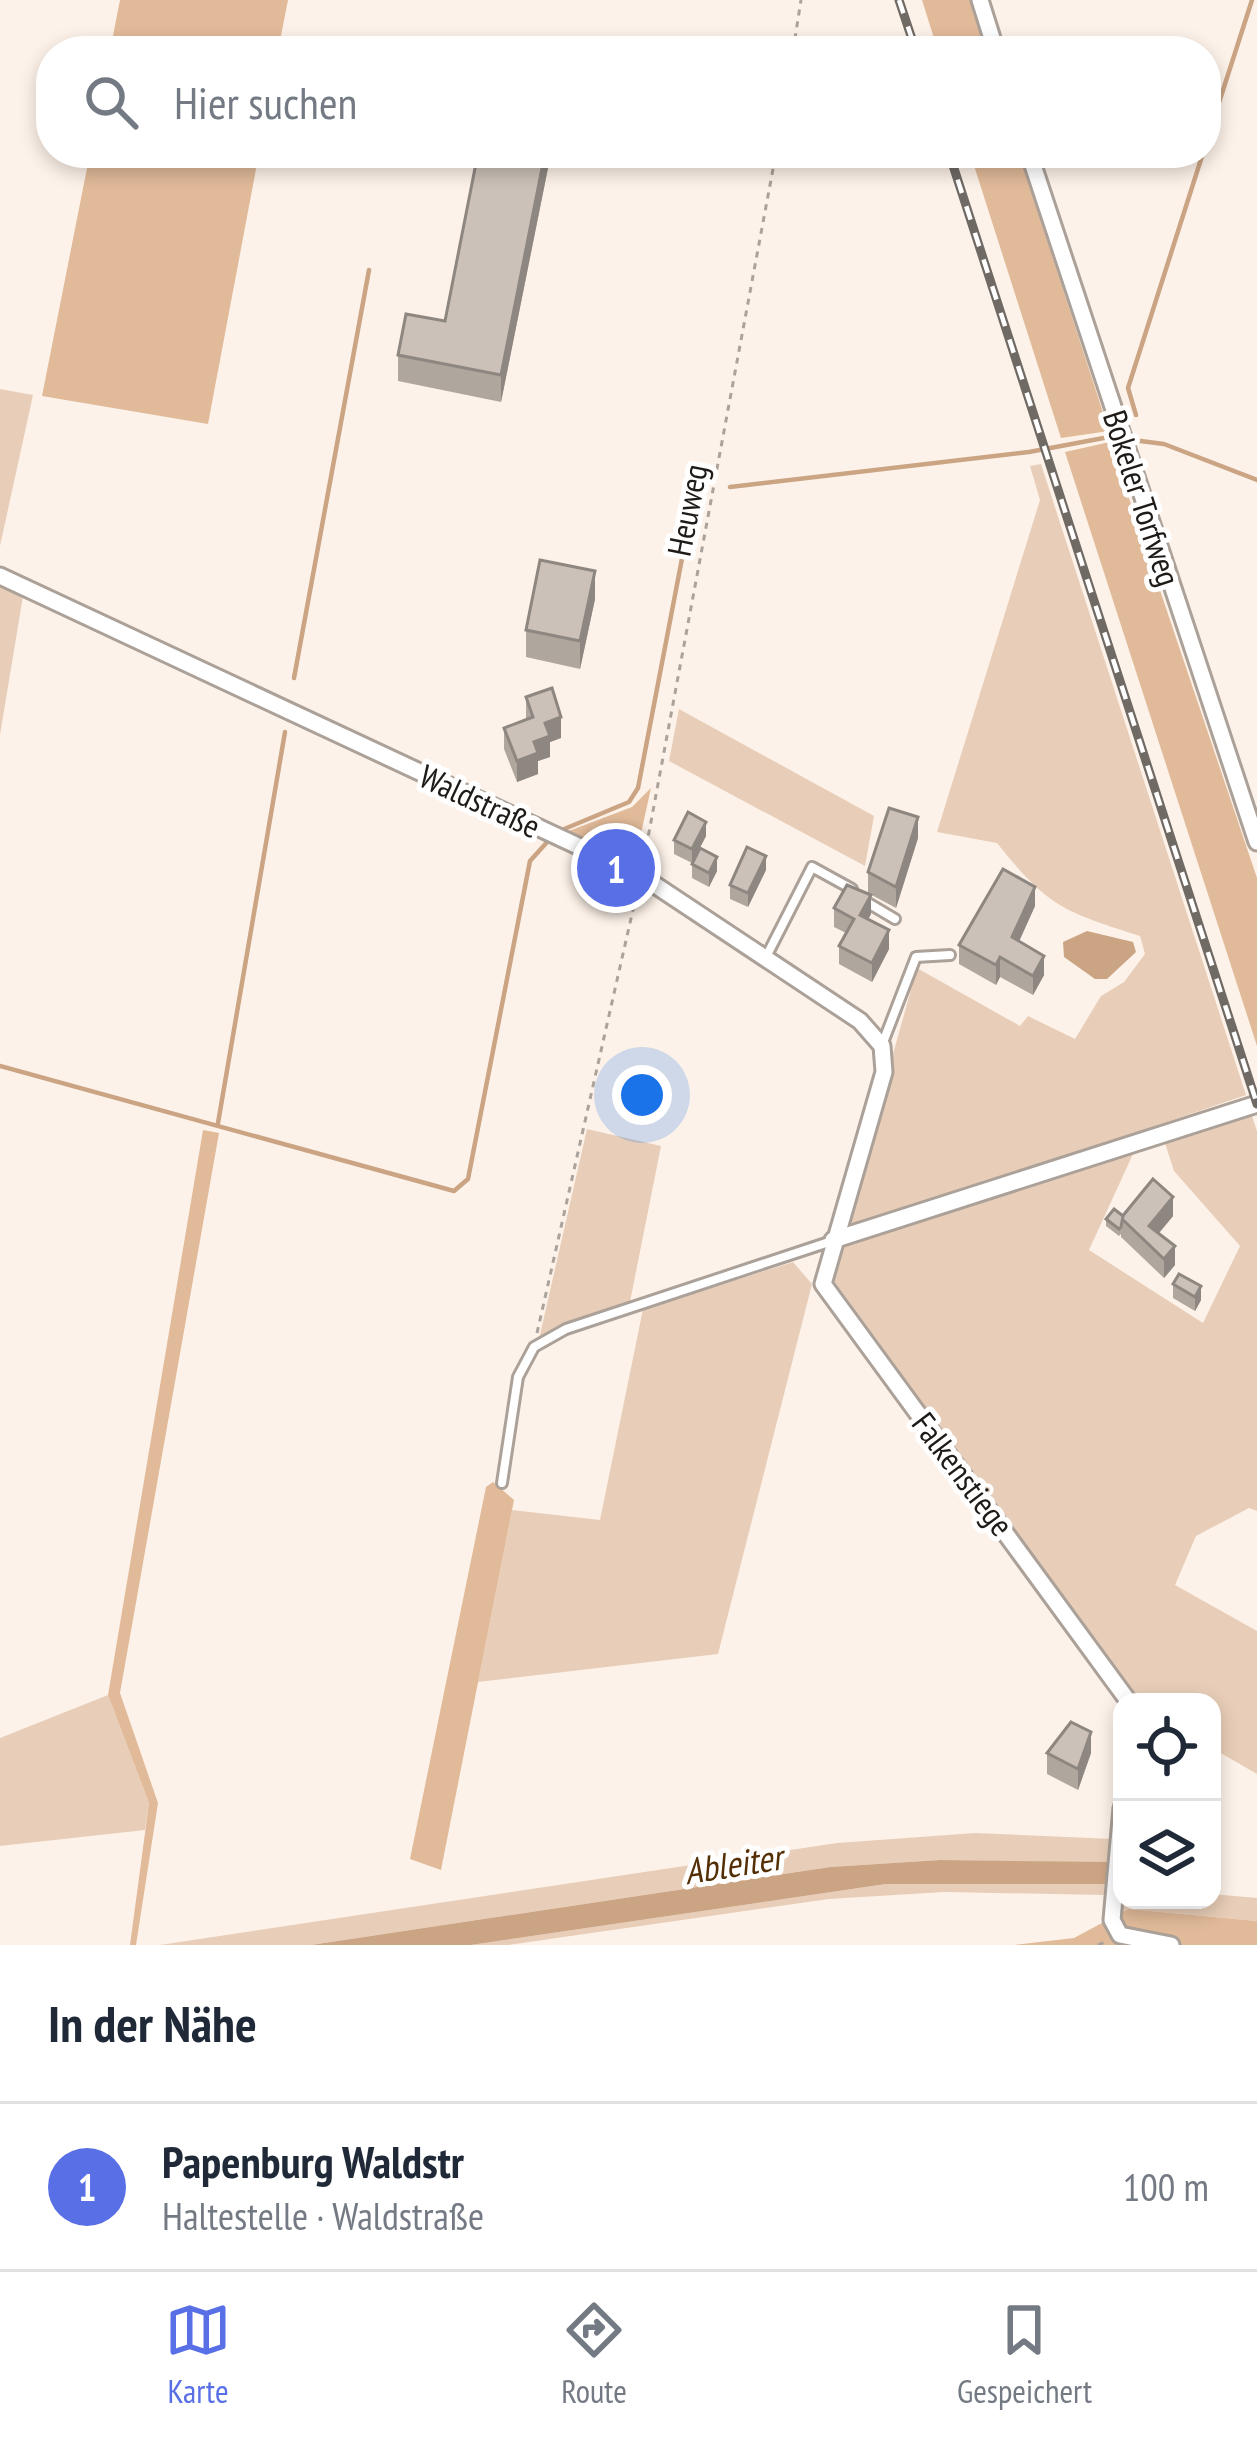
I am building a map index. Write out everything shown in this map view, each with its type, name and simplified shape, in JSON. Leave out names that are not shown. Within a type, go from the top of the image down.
[{"type":"street","points":[[980,0],[991,36]]},
{"type":"street","name":"Bokeler Torfweg","points":[[1034,168],[1257,842]]},
{"type":"street","name":"Waldstraße","points":[[0,576],[640,875],[860,1022],[882,1046]]},
{"type":"street","points":[[833,1240],[884,1072],[882,1046]]},
{"type":"street","points":[[833,1240],[1257,1104]]},
{"type":"street","name":"Falkenstiege","points":[[833,1240],[823,1284],[1122,1693]]},
{"type":"street","points":[[1113,1909],[1112,1920],[1120,1935],[1171,1945]]},
{"type":"lane","points":[[765,958],[812,867],[895,919]]},
{"type":"lane","points":[[882,1046],[916,957],[950,955]]},
{"type":"lane","points":[[502,1483],[518,1376],[534,1347],[566,1329],[833,1240]]},
{"type":"path","points":[[795,36],[801,0]]},
{"type":"path","name":"Heuweg","points":[[534,1347],[640,875],[773,168]]},
{"type":"shaded area","points":[[120,0],[288,0],[281,36],[113,36]]},
{"type":"shaded area","points":[[922,0],[970,0],[981,36],[933,36]]},
{"type":"shaded area","points":[[87,168],[256,168],[208,424],[42,396]]},
{"type":"shaded area","points":[[975,168],[1024,168],[1109,431],[1061,438]]},
{"type":"shaded area","points":[[0,389],[33,395],[0,546]]},
{"type":"shaded area","points":[[1110,442],[1257,878],[1257,1046],[1065,452]]},
{"type":"shaded area","points":[[1041,464],[1246,1095],[858,1227],[847,1219],[917,968],[1020,1026],[1028,1016],[1075,1039],[1101,996],[1124,982],[1145,954],[1140,936],[1092,920],[1044,894],[997,843],[937,832],[1040,500],[1030,466]]},
{"type":"shaded area","points":[[0,583],[24,590],[0,735]]},
{"type":"shaded area","points":[[679,709],[874,816],[865,866],[669,761]]},
{"type":"shaded area","points":[[651,788],[634,865],[566,832],[632,807]]},
{"type":"shaded area","points":[[1087,931],[1133,942],[1136,952],[1107,979],[1095,979],[1064,957],[1063,942]]},
{"type":"shaded area","points":[[1251,1113],[1257,1131],[1257,1511],[1249,1508],[1196,1536],[1175,1585],[1257,1631],[1257,1774],[1221,1753],[1221,1693],[1132,1693],[829,1281],[840,1245],[1133,1154],[1089,1250],[1203,1323],[1240,1246],[1174,1171],[1165,1143]]},
{"type":"shaded area","points":[[587,1129],[661,1146],[630,1302],[539,1339]]},
{"type":"shaded area","points":[[203,1130],[219,1133],[120,1693],[158,1803],[136,1945],[130,1945],[149,1803],[108,1695]]},
{"type":"shaded area","points":[[793,1262],[812,1284],[718,1654],[478,1682],[512,1510],[600,1520],[643,1309]]},
{"type":"shaded area","points":[[493,1482],[514,1500],[441,1870],[410,1859],[486,1487]]},
{"type":"shaded area","points":[[108,1695],[149,1803],[145,1830],[0,1846],[0,1738]]},
{"type":"shaded area","points":[[975,1833],[1113,1839],[1110,1917],[1102,1921],[1104,1895],[944,1892],[829,1899],[508,1945],[471,1945],[886,1884],[1105,1884],[1108,1863],[940,1860],[830,1867],[311,1945],[160,1945],[837,1843]]},
{"type":"shaded area","points":[[940,1860],[1108,1862],[1106,1884],[886,1884],[471,1945],[311,1945],[830,1867]]},
{"type":"shaded area","points":[[1221,1895],[1257,1898],[1257,1921],[1128,1909],[1221,1909]]},
{"type":"shaded area","points":[[1128,1909],[1257,1921],[1257,1945],[1014,1945],[1074,1938]]},
{"type":"building","points":[[475,168],[542,168],[501,375],[398,355],[406,314],[445,321]]},
{"type":"building","points":[[540,560],[595,571],[580,641],[526,630]]},
{"type":"building","points":[[552,688],[561,717],[545,723],[550,736],[534,742],[538,753],[517,761],[504,728],[533,717],[526,697]]},
{"type":"building","points":[[889,808],[918,817],[896,887],[868,872]]},
{"type":"building","points":[[688,812],[706,822],[692,849],[674,840]]},
{"type":"building","points":[[747,847],[766,856],[748,893],[730,885]]},
{"type":"building","points":[[700,848],[717,857],[709,873],[692,864]]},
{"type":"building","points":[[1003,869],[1035,887],[1012,937],[1044,956],[1033,976],[1000,957],[996,965],[959,945]]},
{"type":"building","points":[[847,885],[871,895],[860,915],[889,930],[872,963],[839,946],[854,919],[834,908]]},
{"type":"building","points":[[1153,1179],[1173,1197],[1149,1226],[1175,1246],[1164,1259],[1121,1218]]},
{"type":"building","points":[[1114,1209],[1123,1216],[1119,1229],[1106,1219]]},
{"type":"building","points":[[1179,1274],[1201,1286],[1195,1297],[1173,1284]]},
{"type":"building","points":[[1071,1722],[1091,1732],[1078,1769],[1047,1753]]},
{"type":"waterway","points":[[1221,96],[1252,0]]},
{"type":"waterway","points":[[1136,415],[1128,388],[1198,168]]},
{"type":"waterway","points":[[294,678],[369,270]]},
{"type":"waterway","points":[[730,487],[1029,452],[1109,437],[1164,444],[1257,480]]},
{"type":"waterway","points":[[557,832],[629,802],[638,788],[694,496],[702,490]]},
{"type":"waterway","points":[[218,1123],[285,732]]},
{"type":"waterway","points":[[0,1066],[454,1191],[468,1179],[530,861],[549,840]]},
{"type":"railway","points":[[899,0],[911,36]]},
{"type":"railway","points":[[954,168],[1257,1104]]},
{"type":"place","name":"Papenburg Waldstr","points":[[616,868]]},
{"type":"water label","name":"Ableiter","points":[[733,1864]]}]
